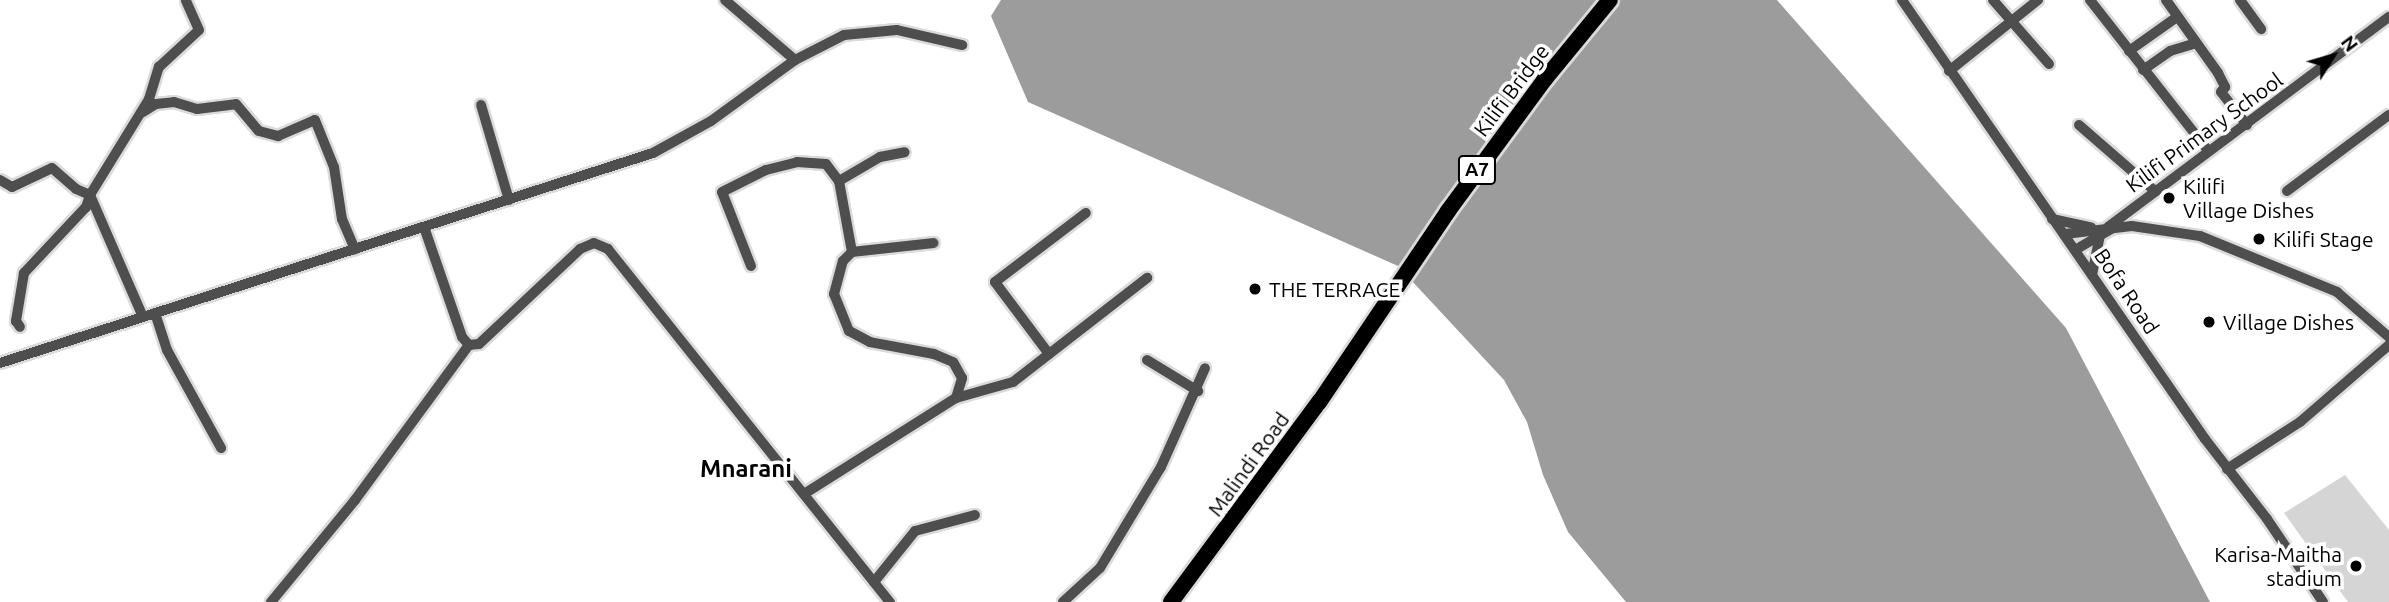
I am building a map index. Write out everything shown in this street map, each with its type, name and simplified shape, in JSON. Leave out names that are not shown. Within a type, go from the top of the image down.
[{"type":"highway","name":"Kilifi Bridge","points":[[1356,349],[1448,211],[1545,79],[1610,0]]},
{"type":"highway","name":"Malindi Road","points":[[1171,602],[1356,349]]},
{"type":"street","points":[[725,0],[795,60]]},
{"type":"street","name":"Bofa Road","points":[[1902,0],[2052,219],[2323,602]]},
{"type":"street","points":[[1993,0],[2014,20],[2049,64]]},
{"type":"street","points":[[1949,71],[2038,0]]},
{"type":"street","points":[[2090,0],[2207,149]]},
{"type":"street","points":[[2166,0],[2223,83],[2221,92],[2247,125]]},
{"type":"street","points":[[2240,0],[2261,29]]},
{"type":"street","points":[[20,327],[16,321],[24,273],[86,207],[90,195],[142,112],[159,67],[199,30],[186,1]]},
{"type":"street","points":[[2129,51],[2177,17]]},
{"type":"street","name":"Kilifi Primary School","points":[[2075,250],[2207,149],[2247,125],[2389,17]]},
{"type":"street","points":[[0,363],[653,153],[711,121],[795,60],[825,42],[864,31],[918,32],[962,45]]},
{"type":"street","points":[[2143,70],[2170,51],[2196,43]]},
{"type":"street","points":[[142,112],[156,104],[174,102],[198,109],[236,104],[259,131],[278,136],[315,120],[334,167],[342,219],[355,249]]},
{"type":"street","points":[[481,105],[509,200]]},
{"type":"street","points":[[2287,191],[2389,115]]},
{"type":"street","points":[[2079,125],[2155,191]]},
{"type":"street","points":[[839,181],[880,157],[905,152]]},
{"type":"street","points":[[751,266],[722,192],[766,170],[797,162],[826,164],[839,181],[852,253]]},
{"type":"street","points":[[0,180],[12,187],[52,168],[76,189],[90,195],[143,317]]},
{"type":"street","points":[[1049,354],[995,282],[1086,213]]},
{"type":"street","points":[[2052,219],[2105,229]]},
{"type":"street","points":[[425,227],[462,337],[469,345]]},
{"type":"street","points":[[2092,275],[2105,229]]},
{"type":"street","points":[[2065,234],[2105,229],[2174,229],[2200,236],[2337,292],[2389,337]]},
{"type":"street","points":[[271,602],[364,489],[469,345],[478,344],[580,249],[599,243],[616,257],[890,602]]},
{"type":"street","points":[[934,243],[852,253],[844,261],[834,294],[849,331],[870,342],[934,354],[953,362],[961,379],[956,398]]},
{"type":"street","points":[[804,494],[956,398],[1013,382],[1147,278]]},
{"type":"street","points":[[155,313],[167,350],[220,448]]},
{"type":"street","points":[[2227,469],[2300,422],[2389,345]]},
{"type":"street","points":[[1147,360],[1198,391]]},
{"type":"street","points":[[1063,602],[1100,568],[1161,467],[1198,391],[1205,368]]},
{"type":"street","points":[[874,582],[915,531],[975,515]]},
{"type":"shaded area","points":[[1001,0],[1777,0],[2066,328],[2210,602],[1626,602],[1568,532],[1543,475],[1527,422],[1504,380],[1398,266],[1028,102],[991,16]]},
{"type":"shaded area","name":"Karisa-Maitha stadium","points":[[2345,475],[2389,530],[2389,602],[2348,602],[2284,513]]},
{"type":"place","name":"Kilifi Village Dishes","points":[[2169,198]]},
{"type":"place","name":"Kilifi Stage","points":[[2259,239]]},
{"type":"place","name":"THE TERRACE","points":[[1255,289]]},
{"type":"place","name":"Village Dishes","points":[[2209,322]]},
{"type":"place","name":"Karisa-Maitha stadium","points":[[2356,566]]},
{"type":"district","name":"Mnarani","points":[[746,469]]}]
